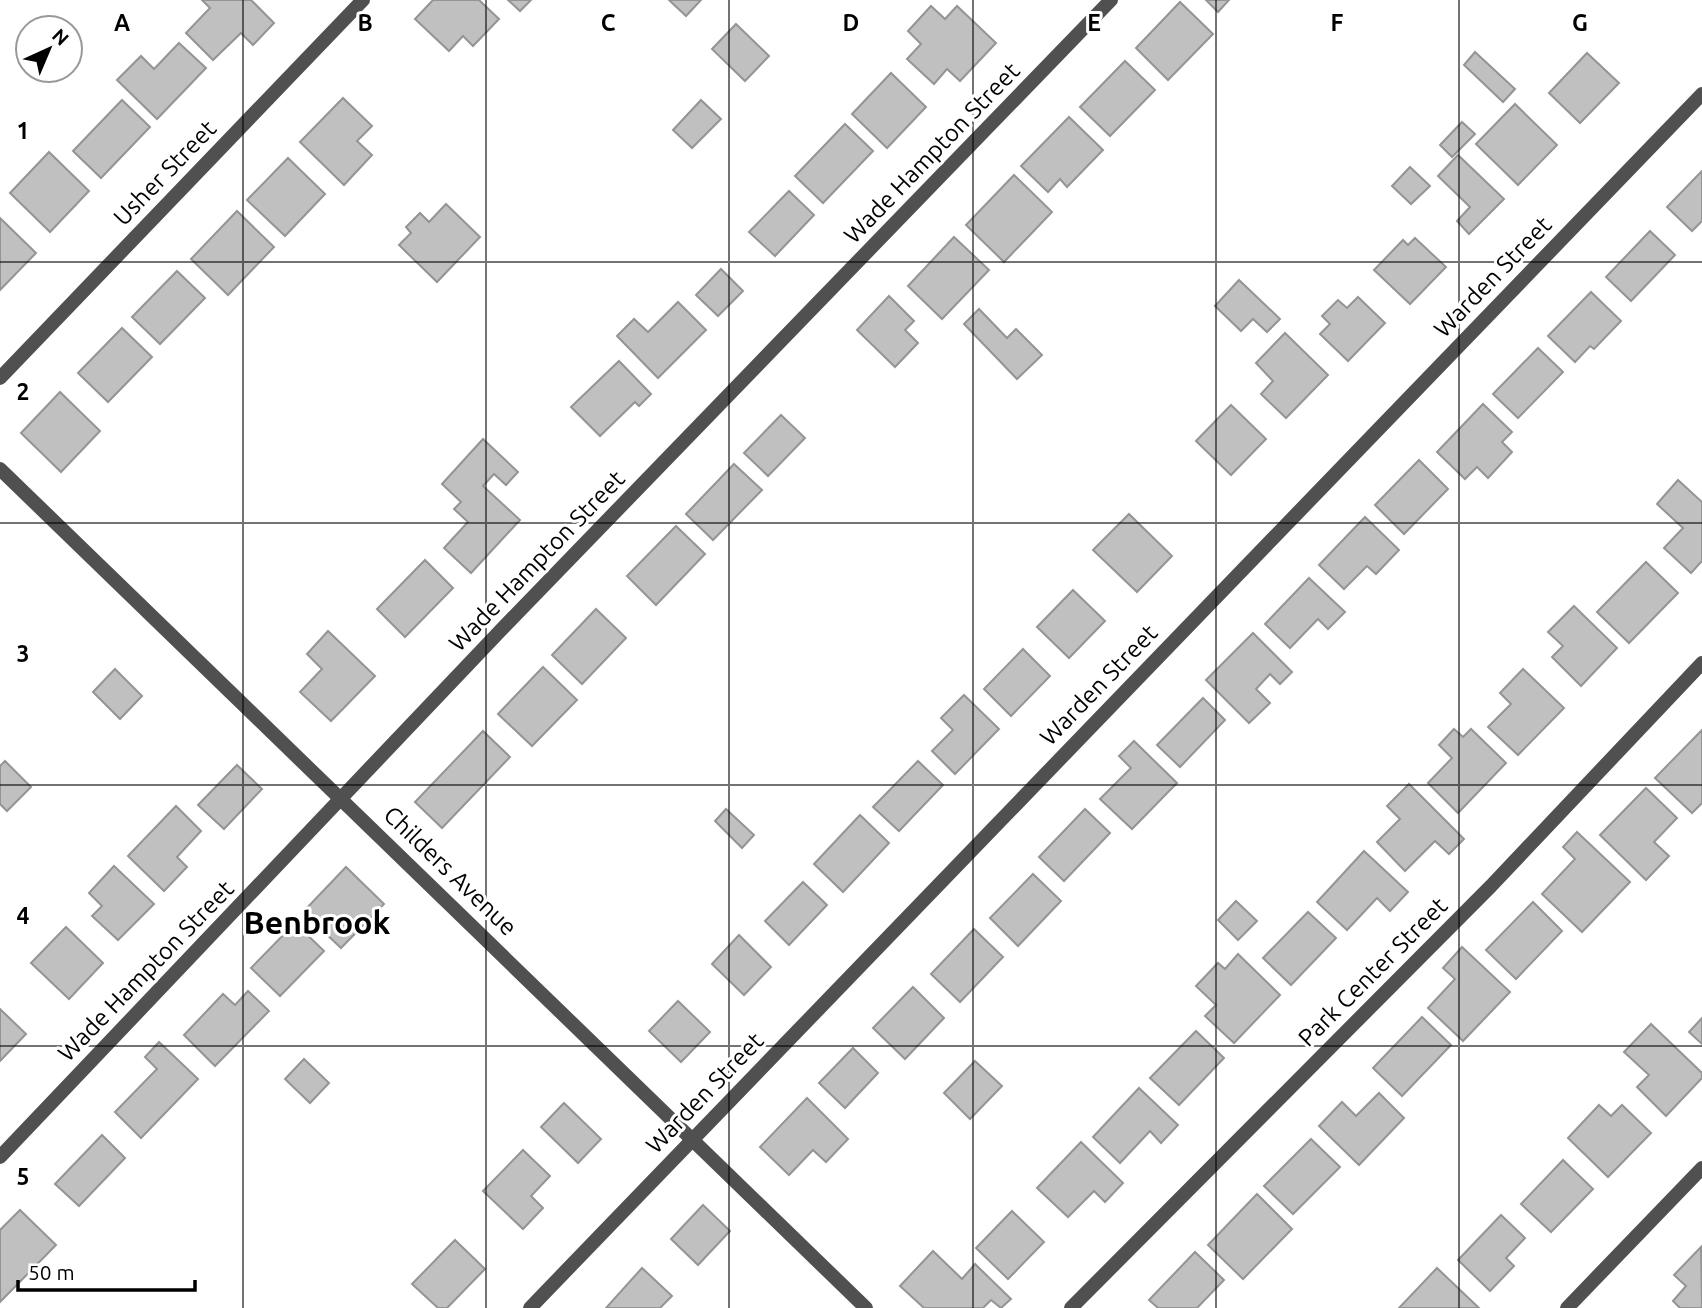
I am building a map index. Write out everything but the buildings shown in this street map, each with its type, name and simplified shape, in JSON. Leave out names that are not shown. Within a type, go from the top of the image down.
[{"type":"street","name":"Usher Street","points":[[0,378],[363,0]]},
{"type":"street","name":"Wade Hampton Street","points":[[0,1157],[500,631],[1111,0]]},
{"type":"street","name":"Warden Street","points":[[530,1308],[1702,94]]},
{"type":"street","name":"Childers Avenue","points":[[0,469],[866,1308]]},
{"type":"street","name":"Park Center Street","points":[[1070,1308],[1491,886],[1702,663]]},
{"type":"street","points":[[1567,1308],[1702,1168]]},
{"type":"district","name":"Benbrook","points":[[317,923]]}]
